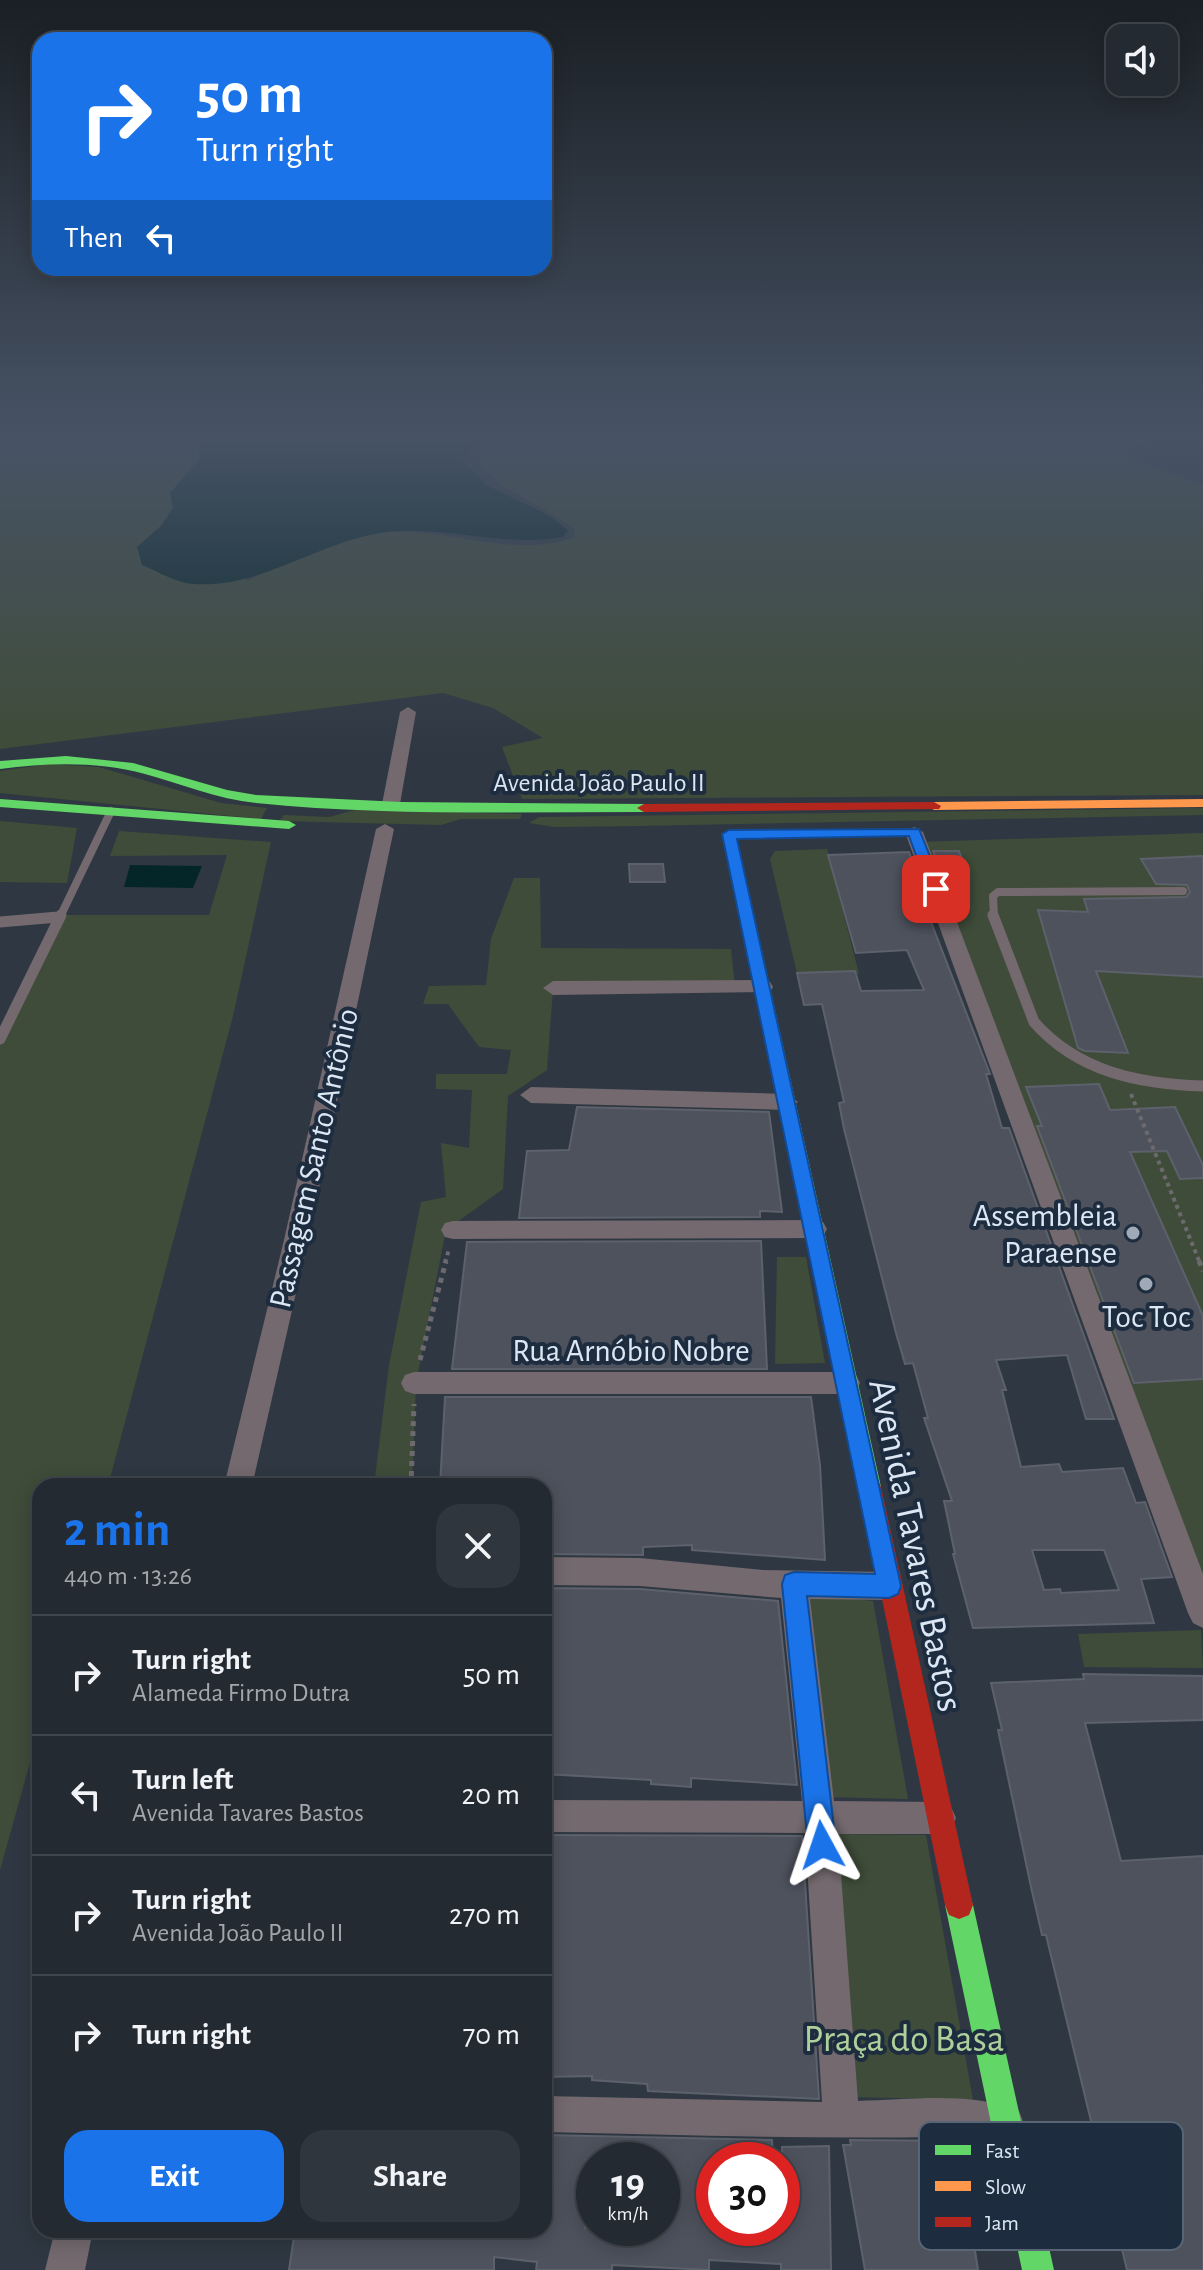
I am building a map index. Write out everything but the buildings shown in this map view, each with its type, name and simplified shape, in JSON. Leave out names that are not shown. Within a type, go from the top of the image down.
[{"type":"main road","name":"Avenida João Paulo II","points":[[0,765],[52,758],[89,760],[133,767],[252,799],[352,804],[534,809],[1203,803]]},
{"type":"main road","points":[[0,803],[314,826]]},
{"type":"main road","points":[[272,824],[274,816],[283,811],[339,811],[352,804]]},
{"type":"main road","points":[[458,827],[469,822],[526,822],[534,817],[534,809]]},
{"type":"main road","name":"Avenida Tavares Bastos","points":[[729,834],[1006,2122]]},
{"type":"main road","name":"Avenida Tavares Bastos","points":[[1034,2250],[1038,2270]]},
{"type":"street","points":[[391,804],[408,712]]},
{"type":"street","name":"Passagem Santo Antônio","points":[[240,1478],[296,1240],[385,829]]},
{"type":"street","points":[[914,832],[1203,1613]]},
{"type":"street","points":[[553,988],[763,987]]},
{"type":"street","points":[[531,1095],[787,1102]]},
{"type":"street","points":[[453,1230],[815,1229]]},
{"type":"street","name":"Rua Arnóbio Nobre","points":[[414,1383],[847,1383]]},
{"type":"street","points":[[552,1571],[640,1572],[794,1584],[889,1586]]},
{"type":"street","points":[[794,1584],[820,1815],[841,2119]]},
{"type":"street","points":[[552,1816],[940,1818]]},
{"type":"street","points":[[552,2114],[965,2118],[992,2122]]},
{"type":"street","points":[[65,2270],[72,2238]]},
{"type":"lane","points":[[0,1039],[111,811]]},
{"type":"lane","points":[[1183,891],[998,892],[991,902],[1034,1022],[1054,1041],[1126,1081],[1203,1086]]},
{"type":"lane","points":[[0,922],[58,917]]},
{"type":"path","points":[[1126,1081],[1203,1271]]},
{"type":"path","points":[[411,1478],[414,1383],[453,1230]]},
{"type":"green space","points":[[0,540],[145,540],[137,547],[248,580],[346,540],[476,540],[528,545],[563,540],[1203,540],[1203,795],[522,799],[502,747],[543,738],[493,708],[443,693],[0,749]]},
{"type":"green space","points":[[50,764],[99,767],[221,803],[267,808],[261,819],[0,793],[0,771]]},
{"type":"green space","points":[[1203,808],[1203,815],[555,827],[529,823],[539,817]]},
{"type":"green space","points":[[355,810],[522,814],[520,819],[461,819],[441,825],[279,821],[284,815],[329,817]]},
{"type":"green space","points":[[0,821],[77,828],[67,883],[0,882]]},
{"type":"green space","points":[[119,831],[271,842],[233,1016],[110,1478],[32,1478],[32,1756],[0,1870],[0,1043],[60,915],[209,915],[227,855],[110,856]]},
{"type":"green space","name":"Assembleia Paraense","points":[[1203,833],[1203,1609],[917,842]]},
{"type":"green space","points":[[827,849],[859,974],[797,973],[770,859],[775,851]]},
{"type":"green space","points":[[514,878],[540,878],[541,948],[731,949],[735,987],[553,989],[547,1070],[508,1096],[503,1189],[446,1230],[416,1383],[412,1478],[375,1478],[389,1365],[421,1202],[446,1197],[441,1143],[469,1148],[472,1090],[436,1089],[436,1074],[507,1074],[511,1050],[479,1047],[448,1004],[423,1004],[429,986],[486,985],[491,939]]},
{"type":"green space","points":[[777,1257],[806,1257],[825,1363],[775,1364]]},
{"type":"green space","points":[[805,1594],[873,1601],[908,1799],[822,1797]]},
{"type":"green space","points":[[1201,1630],[1203,1668],[1084,1667],[1078,1634]]},
{"type":"green space","name":"Praça do Basa","points":[[827,1834],[926,1835],[973,2100],[853,2097]]},
{"type":"shaded area","points":[[145,540],[352,540],[267,572],[218,584],[187,583],[142,565],[137,547]]},
{"type":"shaded area","points":[[130,865],[202,866],[193,888],[124,887]]},
{"type":"traffic: fast","points":[[0,765],[50,760],[116,764],[241,797],[304,803],[644,808]]},
{"type":"traffic: fast","points":[[0,803],[289,825]]},
{"type":"traffic: fast","points":[[729,834],[870,1487]]},
{"type":"traffic: fast","points":[[959,1905],[1006,2122]]},
{"type":"traffic: fast","points":[[1034,2250],[1038,2270]]},
{"type":"traffic: slow","points":[[934,806],[1203,803]]},
{"type":"traffic: jam","points":[[644,808],[934,806]]},
{"type":"traffic: jam","points":[[870,1487],[959,1905]]},
{"type":"place","name":"Assembleia Paraense","points":[[1133,1233]]},
{"type":"place","name":"Toc Toc","points":[[1146,1284]]},
{"type":"route","points":[[822,1845],[794,1584],[889,1586],[729,834],[914,832],[936,889]]}]
